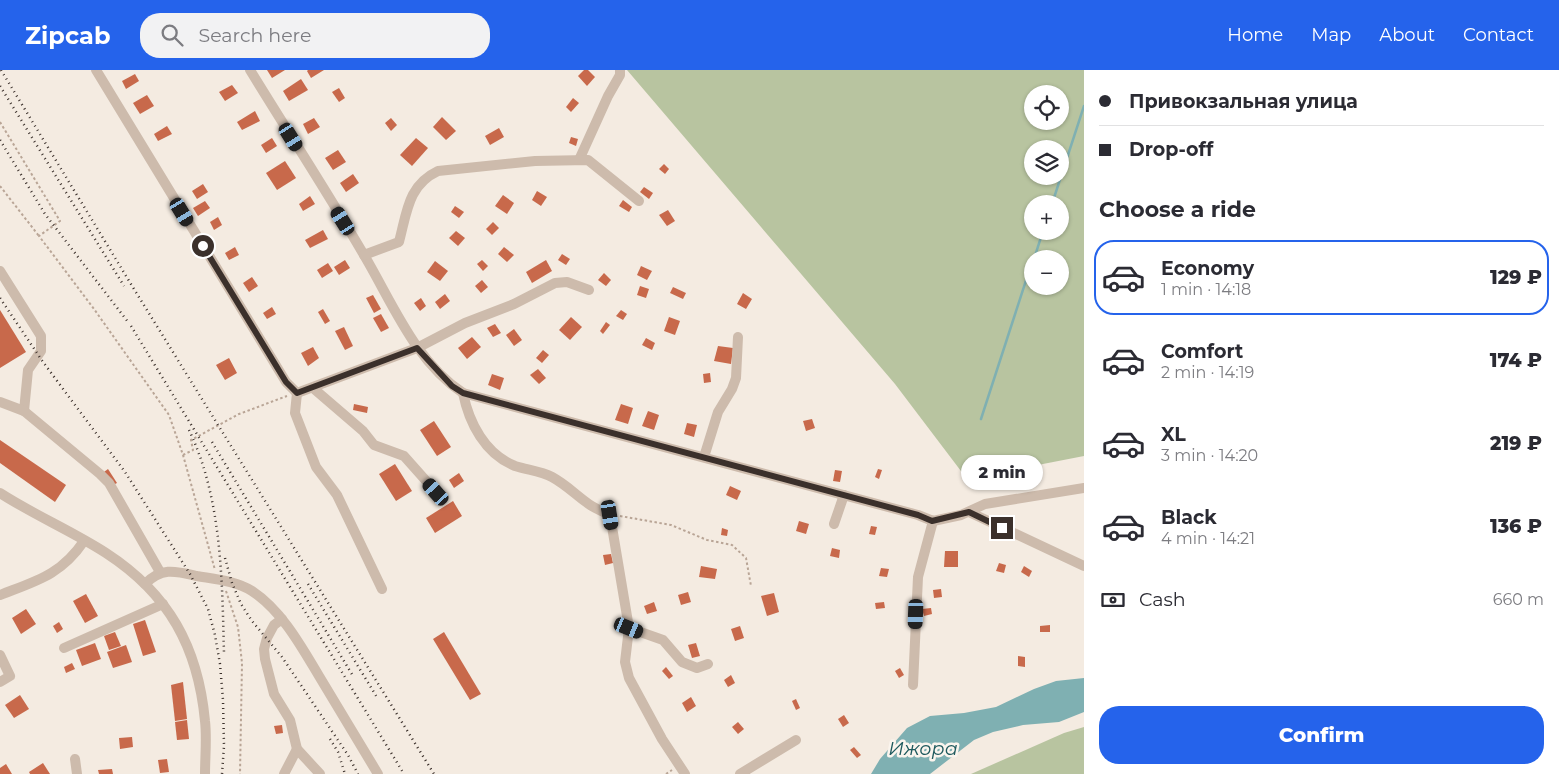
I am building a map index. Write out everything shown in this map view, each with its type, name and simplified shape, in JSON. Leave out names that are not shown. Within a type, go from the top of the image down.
[{"type":"street","points":[[96,70],[286,382],[297,393]]},
{"type":"street","points":[[250,70],[364,255],[417,348],[452,386],[463,393],[918,515],[932,521],[969,512],[985,504],[1084,488]]},
{"type":"street","points":[[579,160],[608,96],[620,75],[620,70]]},
{"type":"street","points":[[364,255],[399,242],[409,202],[426,176],[438,171],[534,161],[588,160],[639,201]]},
{"type":"street","points":[[0,271],[41,336],[41,351],[28,370],[24,411]]},
{"type":"street","points":[[297,393],[417,348],[465,323],[514,304],[555,283],[567,282],[590,290]]},
{"type":"street","points":[[704,457],[718,412],[732,389],[736,378],[738,337]]},
{"type":"street","points":[[313,388],[363,431],[374,445],[404,456],[436,492]]},
{"type":"street","points":[[297,393],[295,414],[316,467],[337,495],[382,589]]},
{"type":"street","points":[[463,393],[467,411],[479,434],[494,454],[514,465],[550,476],[569,488],[587,504],[610,515],[629,628],[625,662],[629,678],[662,738],[685,774]]},
{"type":"street","points":[[0,402],[24,411],[109,483],[160,572]]},
{"type":"street","points":[[0,493],[26,510],[106,553],[145,584],[163,604],[186,641],[199,681],[206,722],[205,774]]},
{"type":"street","points":[[834,524],[844,495]]},
{"type":"street","points":[[969,512],[1084,566]]},
{"type":"street","points":[[913,685],[918,577],[932,521]]},
{"type":"street","points":[[0,595],[54,573],[76,553],[84,541]]},
{"type":"street","points":[[145,584],[160,572],[171,571],[221,581],[250,590],[266,602],[296,638],[378,774]]},
{"type":"street","points":[[64,648],[163,604]]},
{"type":"street","points":[[282,619],[274,626],[266,638],[264,648],[265,659],[274,694],[290,720],[297,749],[320,774]]},
{"type":"street","points":[[629,628],[663,640],[682,662],[697,668],[708,664]]},
{"type":"street","points":[[0,655],[10,676],[0,682]]},
{"type":"street","points":[[740,774],[796,740]]},
{"type":"street","points":[[284,774],[297,749]]},
{"type":"street","points":[[75,759],[77,774]]},
{"type":"path","points":[[0,122],[60,222],[39,236]]},
{"type":"path","points":[[0,186],[94,309],[169,415],[184,455],[221,581],[238,627],[242,663],[240,774]]},
{"type":"path","points":[[184,455],[194,450],[191,440],[205,432],[239,414],[297,393]]},
{"type":"path","points":[[610,515],[670,525],[707,540],[732,545],[746,558],[751,586]]},
{"type":"green space","points":[[627,70],[1084,70],[1084,456],[967,479],[895,384]]},
{"type":"green space","points":[[1084,727],[1084,774],[971,774],[1064,733]]},
{"type":"water","name":"Ижора","points":[[1084,678],[1084,712],[1059,722],[1023,725],[993,732],[974,740],[930,774],[871,774],[880,759],[907,728],[930,716],[964,713],[996,707],[1056,681]]},
{"type":"building","points":[[267,70],[285,70],[272,78]]},
{"type":"building","points":[[308,70],[324,70],[311,78]]},
{"type":"building","points":[[584,70],[588,70],[595,77],[587,86],[578,76]]},
{"type":"building","points":[[135,74],[139,81],[126,89],[122,81]]},
{"type":"building","points":[[301,79],[308,90],[289,101],[283,91]]},
{"type":"building","points":[[232,85],[238,93],[225,101],[219,92]]},
{"type":"building","points":[[339,88],[345,98],[339,102],[332,92]]},
{"type":"building","points":[[147,95],[154,106],[140,114],[133,103]]},
{"type":"building","points":[[573,98],[579,103],[571,112],[566,107]]},
{"type":"building","points":[[255,111],[260,121],[242,130],[237,122]]},
{"type":"building","points":[[442,117],[456,131],[446,140],[433,127]]},
{"type":"building","points":[[314,118],[320,127],[308,134],[303,124]]},
{"type":"building","points":[[391,118],[397,125],[391,131],[385,123]]},
{"type":"building","points":[[167,126],[172,134],[158,141],[154,134]]},
{"type":"building","points":[[499,128],[504,137],[490,145],[485,136]]},
{"type":"building","points":[[571,137],[578,139],[576,146],[569,143]]},
{"type":"building","points":[[272,138],[277,146],[266,153],[261,145]]},
{"type":"building","points":[[416,138],[428,148],[412,166],[400,155]]},
{"type":"building","points":[[338,150],[346,162],[333,170],[325,158]]},
{"type":"building","points":[[285,161],[296,178],[277,190],[266,173]]},
{"type":"building","points":[[664,164],[669,169],[665,174],[659,169]]},
{"type":"building","points":[[353,174],[359,183],[346,192],[340,183]]},
{"type":"building","points":[[203,184],[208,192],[197,199],[192,191]]},
{"type":"building","points":[[644,187],[653,193],[649,199],[640,192]]},
{"type":"building","points":[[537,191],[547,197],[541,206],[532,200]]},
{"type":"building","points":[[503,195],[514,203],[507,214],[495,206]]},
{"type":"building","points":[[310,196],[315,204],[303,211],[299,204]]},
{"type":"building","points":[[623,200],[632,207],[629,212],[619,206]]},
{"type":"building","points":[[205,201],[210,208],[198,216],[193,208]]},
{"type":"building","points":[[455,206],[464,212],[459,218],[451,212]]},
{"type":"building","points":[[668,210],[675,221],[667,226],[659,215]]},
{"type":"building","points":[[218,217],[222,225],[214,230],[210,222]]},
{"type":"building","points":[[493,222],[499,228],[492,235],[486,229]]},
{"type":"building","points":[[323,230],[328,239],[310,248],[305,240]]},
{"type":"building","points":[[456,231],[465,238],[458,246],[449,238]]},
{"type":"building","points":[[235,247],[239,255],[229,260],[225,253]]},
{"type":"building","points":[[504,247],[514,255],[507,262],[498,254]]},
{"type":"building","points":[[562,254],[570,259],[566,265],[558,260]]},
{"type":"building","points":[[345,260],[350,268],[339,275],[334,267]]},
{"type":"building","points":[[482,260],[488,266],[483,271],[477,264]]},
{"type":"building","points":[[546,260],[552,271],[532,283],[526,272]]},
{"type":"building","points":[[435,261],[448,271],[440,281],[427,272]]},
{"type":"building","points":[[328,263],[333,271],[322,278],[317,270]]},
{"type":"building","points":[[641,266],[652,271],[647,280],[637,275]]},
{"type":"building","points":[[604,273],[611,280],[606,286],[598,280]]},
{"type":"building","points":[[252,277],[258,286],[249,292],[243,283]]},
{"type":"building","points":[[482,280],[488,287],[481,293],[475,286]]},
{"type":"building","points":[[640,286],[649,289],[646,298],[637,295]]},
{"type":"building","points":[[673,287],[686,293],[683,299],[670,293]]},
{"type":"building","points":[[743,293],[752,299],[746,309],[737,304]]},
{"type":"building","points":[[445,294],[450,301],[440,309],[435,302]]},
{"type":"building","points":[[373,295],[381,309],[374,313],[366,298]]},
{"type":"building","points":[[421,298],[426,306],[420,311],[414,303]]},
{"type":"building","points":[[272,307],[276,314],[267,319],[263,313]]},
{"type":"building","points":[[323,309],[330,321],[325,324],[318,312]]},
{"type":"building","points":[[0,310],[26,352],[0,368]]},
{"type":"building","points":[[621,310],[627,314],[623,320],[616,316]]},
{"type":"building","points":[[381,314],[389,328],[381,332],[373,318]]},
{"type":"building","points":[[571,317],[582,327],[570,340],[559,330]]},
{"type":"building","points":[[669,317],[680,321],[675,335],[664,331]]},
{"type":"building","points":[[606,322],[610,325],[603,334],[600,331]]},
{"type":"building","points":[[495,324],[501,333],[493,337],[487,328]]},
{"type":"building","points":[[344,327],[353,346],[345,350],[335,331]]},
{"type":"building","points":[[514,329],[522,340],[514,346],[506,335]]},
{"type":"building","points":[[472,337],[481,347],[467,359],[458,348]]},
{"type":"building","points":[[646,338],[655,343],[652,350],[642,345]]},
{"type":"building","points":[[718,346],[733,348],[731,364],[714,361]]},
{"type":"building","points":[[313,347],[319,358],[308,366],[301,353]]},
{"type":"building","points":[[543,350],[549,355],[542,363],[536,358]]},
{"type":"building","points":[[229,358],[237,373],[225,380],[216,365]]},
{"type":"building","points":[[538,369],[546,378],[539,384],[530,375]]},
{"type":"building","points":[[710,373],[711,382],[704,383],[703,374]]},
{"type":"building","points":[[492,374],[504,378],[500,390],[488,385]]},
{"type":"building","points":[[354,404],[368,407],[367,413],[353,410]]},
{"type":"building","points":[[621,404],[633,408],[628,424],[615,420]]},
{"type":"building","points":[[648,411],[659,415],[654,430],[642,426]]},
{"type":"building","points":[[812,419],[815,428],[806,431],[803,421]]},
{"type":"building","points":[[434,421],[451,447],[437,456],[420,430]]},
{"type":"building","points":[[687,423],[697,425],[694,437],[684,434]]},
{"type":"building","points":[[0,440],[66,485],[55,502],[0,463]]},
{"type":"building","points":[[395,464],[412,491],[396,501],[379,474]]},
{"type":"building","points":[[108,469],[117,483],[113,485],[104,472]]},
{"type":"building","points":[[878,469],[882,470],[879,479],[875,477]]},
{"type":"building","points":[[835,470],[842,471],[840,482],[833,481]]},
{"type":"building","points":[[459,473],[464,481],[454,488],[449,480]]},
{"type":"building","points":[[730,486],[741,491],[737,500],[726,495]]},
{"type":"building","points":[[453,501],[462,516],[435,533],[426,518]]},
{"type":"building","points":[[799,521],[809,524],[806,534],[796,531]]},
{"type":"building","points":[[871,526],[877,527],[875,535],[869,534]]},
{"type":"building","points":[[722,528],[728,530],[727,536],[721,535]]},
{"type":"building","points":[[832,548],[840,550],[839,558],[830,556]]},
{"type":"building","points":[[945,551],[958,551],[958,567],[944,567]]},
{"type":"building","points":[[611,554],[613,563],[605,565],[603,555]]},
{"type":"building","points":[[999,563],[1006,565],[1004,573],[996,571]]},
{"type":"building","points":[[701,566],[717,569],[715,579],[699,577]]},
{"type":"building","points":[[1024,566],[1032,571],[1029,577],[1021,572]]},
{"type":"building","points":[[881,568],[889,569],[887,577],[879,576]]},
{"type":"building","points":[[941,589],[942,597],[934,598],[933,590]]},
{"type":"building","points":[[688,592],[691,602],[681,605],[678,595]]},
{"type":"building","points":[[774,593],[779,612],[767,616],[761,596]]},
{"type":"building","points":[[86,594],[98,616],[85,623],[73,601]]},
{"type":"building","points":[[654,602],[657,611],[647,614],[644,606]]},
{"type":"building","points":[[884,602],[885,608],[876,609],[875,603]]},
{"type":"building","points":[[931,608],[932,614],[924,616],[922,609]]},
{"type":"building","points":[[26,609],[36,624],[21,634],[12,618]]},
{"type":"building","points":[[145,620],[156,652],[143,656],[133,624]]},
{"type":"building","points":[[59,622],[63,629],[57,633],[53,626]]},
{"type":"building","points":[[1050,625],[1050,632],[1040,632],[1040,626]]},
{"type":"building","points":[[740,626],[744,638],[735,641],[731,629]]},
{"type":"building","points":[[115,632],[121,646],[109,650],[104,636]]},
{"type":"building","points":[[444,632],[481,694],[470,700],[433,639]]},
{"type":"building","points":[[95,643],[101,659],[82,666],[76,650]]},
{"type":"building","points":[[696,643],[700,656],[692,658],[688,645]]},
{"type":"building","points":[[126,645],[132,662],[113,668],[107,652]]},
{"type":"building","points":[[1018,656],[1025,657],[1025,667],[1018,666]]},
{"type":"building","points":[[72,663],[75,669],[66,673],[64,667]]},
{"type":"building","points":[[666,667],[673,676],[669,679],[662,671]]},
{"type":"building","points":[[900,668],[904,675],[899,678],[895,671]]},
{"type":"building","points":[[731,675],[735,683],[728,687],[724,680]]},
{"type":"building","points":[[183,682],[187,719],[175,721],[171,685]]},
{"type":"building","points":[[20,695],[29,709],[14,718],[5,705]]},
{"type":"building","points":[[691,697],[696,706],[687,712],[682,703]]},
{"type":"building","points":[[796,699],[800,708],[796,710],[792,701]]},
{"type":"building","points":[[844,715],[849,723],[843,727],[838,719]]},
{"type":"building","points":[[187,720],[189,739],[177,740],[175,722]]},
{"type":"building","points":[[738,722],[744,729],[738,734],[732,727]]},
{"type":"building","points":[[282,725],[283,733],[276,734],[274,726]]},
{"type":"building","points":[[132,737],[133,747],[120,749],[119,738]]},
{"type":"building","points":[[854,747],[861,755],[857,758],[850,750]]},
{"type":"building","points":[[167,759],[169,772],[160,773],[158,760]]},
{"type":"building","points":[[43,763],[50,774],[30,774],[29,772]]},
{"type":"building","points":[[6,764],[12,774],[0,774],[0,768]]},
{"type":"building","points":[[112,769],[113,774],[99,774],[98,770]]},
{"type":"waterway","points":[[1055,195],[1084,106]]},
{"type":"waterway","points":[[1037,250],[1040,240]]},
{"type":"waterway","points":[[981,419],[1024,287]]},
{"type":"railway","points":[[1,70],[137,294],[434,774]]},
{"type":"railway","points":[[0,86],[124,286]]},
{"type":"railway","points":[[0,140],[45,214],[128,322]]},
{"type":"railway","points":[[0,298],[43,362],[125,472],[190,574],[208,609],[220,664],[224,746],[222,774]]},
{"type":"railway","points":[[131,326],[404,774]]},
{"type":"railway","points":[[189,430],[200,456],[214,511],[221,568],[224,653]]},
{"type":"railway","points":[[212,442],[353,676]]},
{"type":"railway","points":[[225,558],[232,583],[241,604],[252,621],[282,657],[348,755],[358,774]]},
{"type":"railway","points":[[308,584],[378,699]]},
{"type":"railway","points":[[330,739],[338,752],[345,774]]},
{"type":"route","points":[[203,246],[286,382],[297,393],[417,348],[452,386],[463,393],[918,515],[932,521],[969,512],[1002,528]]}]
